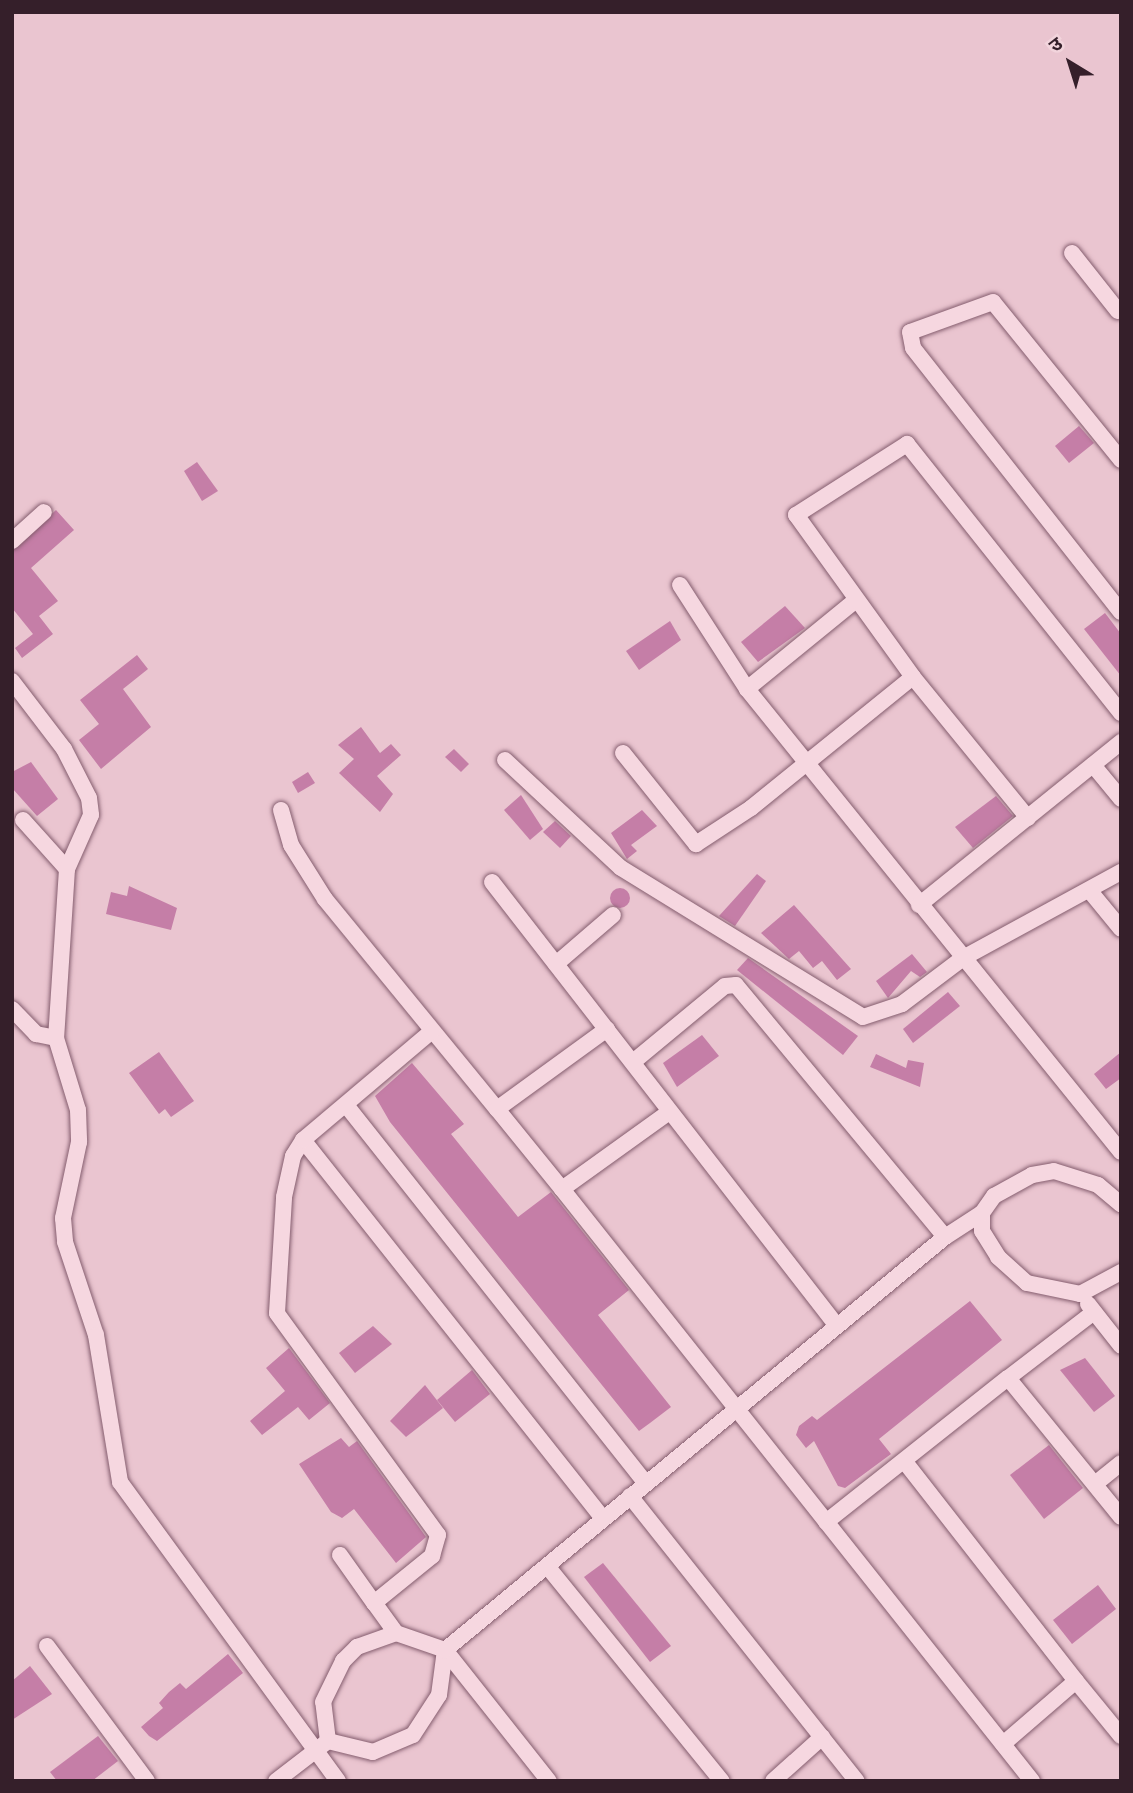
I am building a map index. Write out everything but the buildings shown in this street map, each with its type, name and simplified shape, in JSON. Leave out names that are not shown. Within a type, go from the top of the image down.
[{"type":"street","points":[[1072,253],[1120,312]]},
{"type":"street","points":[[1121,460],[993,302],[910,332],[913,348],[1121,612]]},
{"type":"street","points":[[1028,818],[913,677],[796,516],[902,443],[915,450],[1121,713]]},
{"type":"street","points":[[12,541],[44,512]]},
{"type":"street","points":[[680,585],[747,689],[1121,1152]]},
{"type":"street","points":[[747,689],[856,600]]},
{"type":"street","points":[[623,753],[696,844],[807,763],[913,677]]},
{"type":"street","points":[[12,681],[64,749],[89,798],[91,815],[67,869],[56,1038],[78,1110],[65,1242],[96,1335],[120,1482],[321,1746],[338,1781]]},
{"type":"street","points":[[919,905],[1121,742]]},
{"type":"street","points":[[505,760],[621,868],[845,1010],[863,1017],[902,1004],[963,958],[1121,872]]},
{"type":"street","points":[[1093,765],[1121,799]]},
{"type":"street","points":[[281,810],[291,845],[325,899],[737,1406],[1032,1781]]},
{"type":"street","points":[[23,820],[67,869]]},
{"type":"street","points":[[492,882],[837,1326]]},
{"type":"street","points":[[1089,890],[1121,929]]},
{"type":"street","points":[[556,964],[613,915]]},
{"type":"street","points":[[633,1062],[725,986],[736,985],[945,1237]]},
{"type":"street","points":[[12,1009],[36,1034],[56,1038]]},
{"type":"street","points":[[497,1109],[607,1028]]},
{"type":"street","points":[[374,1604],[432,1556],[438,1535],[277,1313],[284,1196],[303,1140],[432,1031]]},
{"type":"street","points":[[346,1104],[646,1483]]},
{"type":"street","points":[[562,1189],[669,1112]]},
{"type":"street","points":[[303,1140],[603,1519]]},
{"type":"street","points":[[276,1781],[321,1746],[373,1752],[413,1735],[439,1695],[445,1650],[737,1406],[945,1237],[982,1213],[1012,1184],[1054,1171],[1098,1185],[1121,1204]]},
{"type":"street","points":[[982,1213],[982,1231],[998,1257],[1027,1283],[1080,1294],[1121,1272]]},
{"type":"street","points":[[1080,1294],[1121,1346]]},
{"type":"street","points":[[826,1521],[1094,1312]]},
{"type":"street","points":[[1008,1378],[1121,1517]]},
{"type":"street","points":[[905,1462],[1121,1736]]},
{"type":"street","points":[[1095,1483],[1121,1464]]},
{"type":"street","points":[[630,1496],[857,1781]]},
{"type":"street","points":[[341,1555],[396,1633],[445,1650],[549,1781]]},
{"type":"street","points":[[547,1566],[722,1781]]},
{"type":"street","points":[[321,1746],[324,1702],[343,1661],[357,1647],[396,1633]]},
{"type":"street","points":[[47,1646],[146,1781]]},
{"type":"street","points":[[1003,1744],[1076,1681]]},
{"type":"street","points":[[773,1781],[822,1737]]}]
